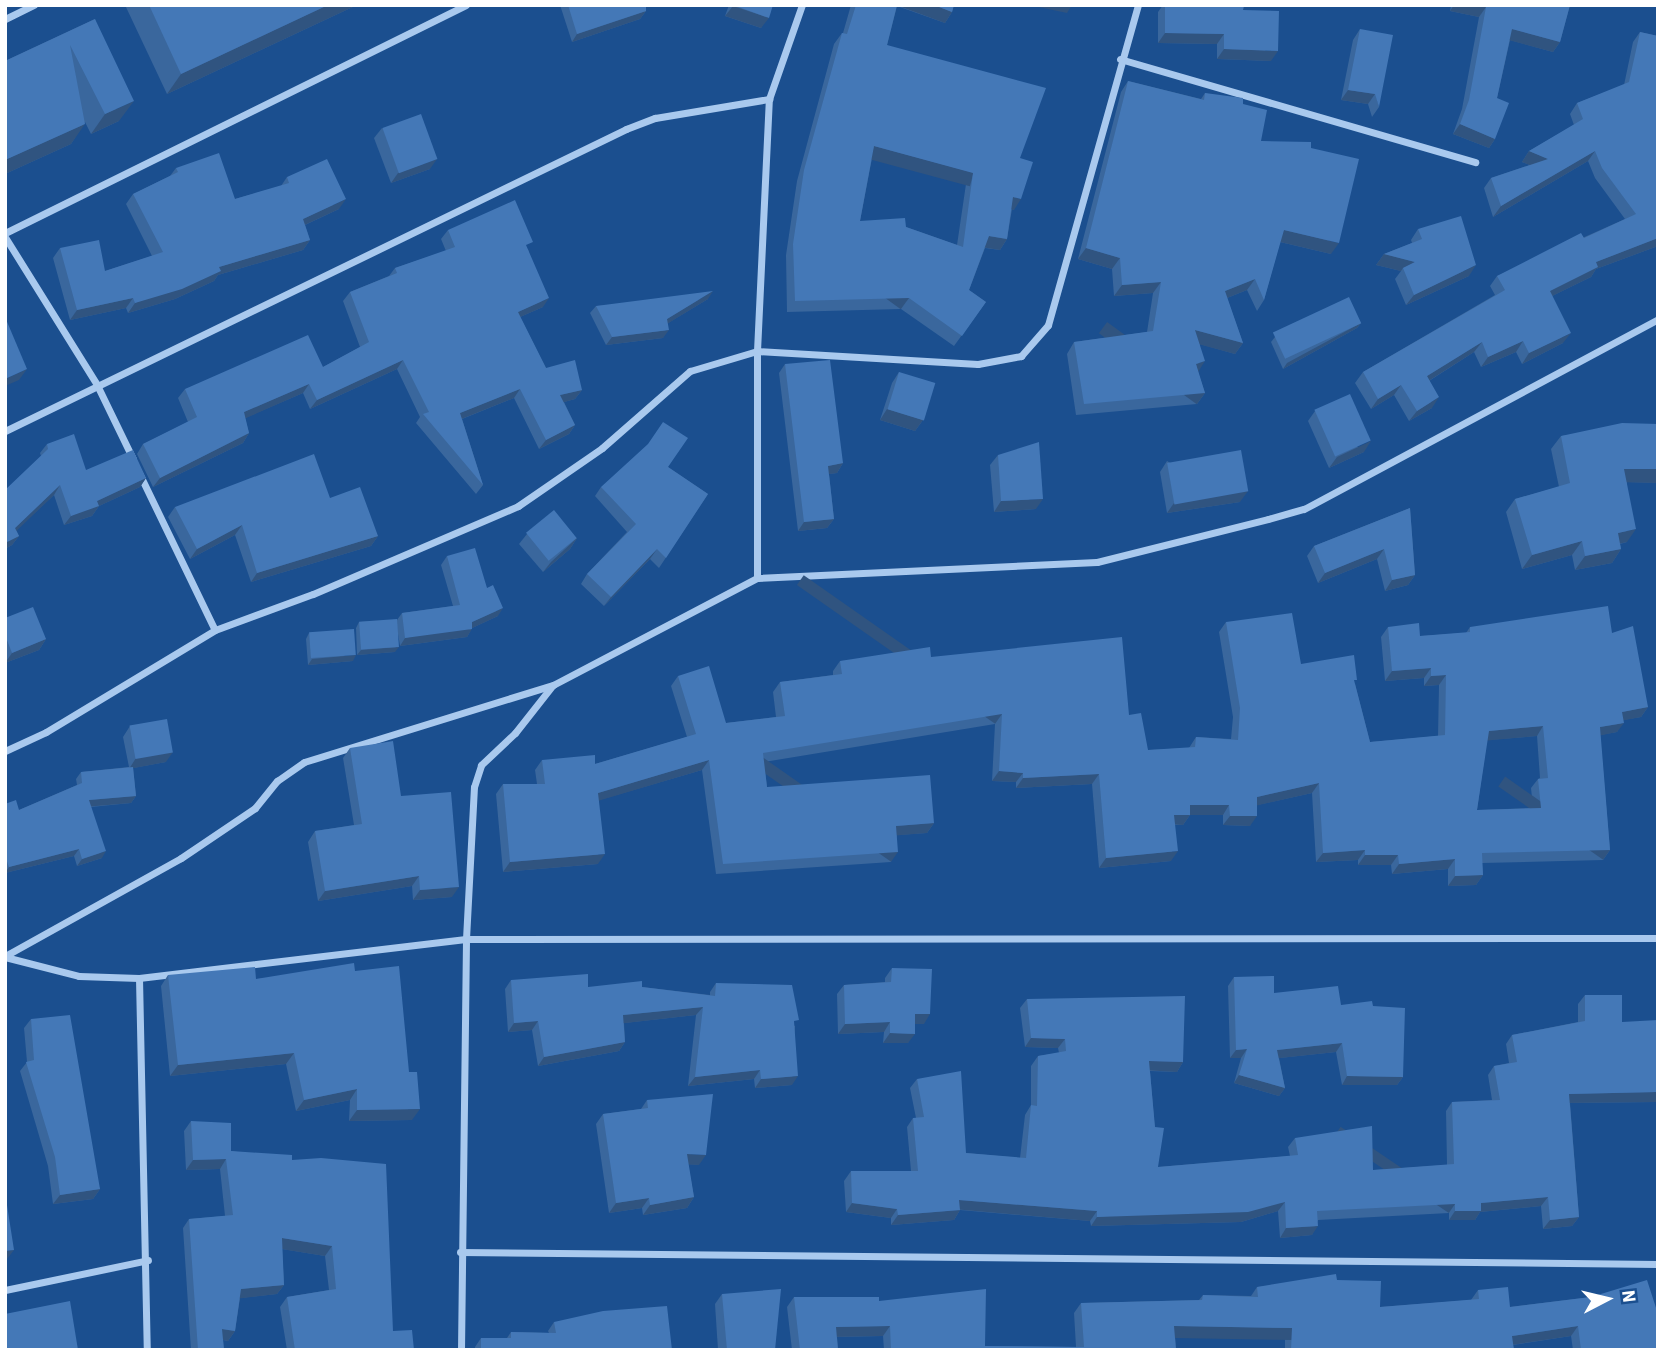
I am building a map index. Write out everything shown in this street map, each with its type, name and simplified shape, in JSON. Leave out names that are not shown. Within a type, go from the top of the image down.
[{"type":"street","points":[[5,19],[34,5]]},
{"type":"street","points":[[215,630],[97,385],[5,235],[466,5]]},
{"type":"street","points":[[757,578],[757,351],[768,99],[802,5]]},
{"type":"street","points":[[5,751],[46,733],[215,630],[313,594],[518,506],[602,448],[690,371],[757,351],[978,364],[1021,356],[1048,325],[1120,59],[1138,5]]},
{"type":"street","points":[[1120,59],[1475,162]]},
{"type":"street","points":[[5,431],[626,129],[655,118],[768,99]]},
{"type":"street","points":[[5,957],[181,858],[255,808],[277,781],[304,762],[553,685],[757,578],[1097,562],[1304,509],[1658,319]]},
{"type":"street","points":[[461,1350],[460,1252],[466,939],[474,787],[481,765],[515,733],[553,685]]},
{"type":"street","points":[[5,957],[79,976],[139,978],[466,939],[1658,938]]},
{"type":"street","points":[[139,978],[148,1259],[148,1350]]},
{"type":"street","points":[[460,1252],[1658,1264]]},
{"type":"street","points":[[5,1290],[148,1259]]},
{"type":"building","points":[[149,5],[328,5],[181,74]]},
{"type":"building","points":[[568,5],[646,5],[646,11],[577,34]]},
{"type":"building","points":[[733,5],[773,5],[769,18]]},
{"type":"building","points":[[856,5],[897,5],[887,45],[1046,88],[1020,158],[1033,162],[1021,199],[1013,197],[1007,239],[989,236],[969,290],[986,302],[962,336],[909,298],[795,301],[793,244],[804,170],[842,33],[847,34]],"holes":[[[874,146],[973,173],[963,247],[906,227],[905,218],[860,221]]]},
{"type":"building","points":[[934,5],[954,5],[952,12]]},
{"type":"building","points":[[1165,5],[1244,5],[1243,10],[1279,11],[1278,51],[1224,49],[1224,34],[1165,33]]},
{"type":"building","points":[[1477,5],[1570,5],[1560,42],[1512,29],[1497,98],[1509,103],[1495,139],[1460,124],[1469,100],[1486,7]]},
{"type":"building","points":[[95,19],[134,101],[105,114],[70,45],[85,124],[5,160],[5,61]]},
{"type":"building","points":[[1360,29],[1393,35],[1379,107],[1375,94],[1348,90]]},
{"type":"building","points":[[1640,32],[1658,36],[1658,238],[1596,262],[1598,267],[1550,291],[1571,333],[1529,353],[1523,341],[1488,357],[1482,342],[1427,376],[1439,397],[1417,411],[1401,385],[1378,399],[1363,372],[1505,290],[1497,276],[1581,233],[1584,238],[1636,214],[1602,168],[1595,151],[1501,206],[1491,178],[1548,159],[1529,151],[1583,119],[1577,103],[1629,82]]},
{"type":"building","points":[[1128,81],[1204,100],[1205,93],[1243,98],[1243,104],[1267,110],[1261,141],[1311,142],[1311,148],[1359,159],[1339,243],[1284,230],[1264,300],[1255,279],[1225,291],[1243,343],[1195,330],[1205,361],[1196,364],[1205,393],[1084,404],[1074,342],[1153,331],[1161,282],[1122,285],[1120,258],[1086,248]]},
{"type":"building","points":[[421,114],[437,159],[399,173],[382,128]]},
{"type":"building","points":[[219,153],[235,199],[289,183],[287,177],[327,159],[346,199],[303,219],[310,240],[219,267],[221,271],[182,289],[135,303],[133,298],[77,310],[60,248],[99,240],[105,271],[163,252],[133,194],[178,172],[176,168]]},
{"type":"building","points":[[515,200],[533,242],[526,245],[549,298],[518,312],[546,368],[575,360],[582,390],[560,395],[575,425],[546,440],[520,389],[460,413],[483,485],[423,414],[429,412],[403,360],[317,400],[309,384],[244,412],[249,433],[160,478],[143,444],[197,417],[185,389],[308,335],[323,367],[369,342],[350,292],[397,273],[395,268],[455,247],[448,230]]},
{"type":"building","points":[[1461,216],[1476,265],[1414,295],[1403,268],[1415,262],[1384,254],[1422,239],[1418,229]]},
{"type":"building","points":[[713,291],[667,319],[669,330],[612,337],[596,306]]},
{"type":"building","points":[[1349,297],[1361,323],[1285,359],[1273,332]]},
{"type":"building","points":[[5,317],[27,369],[5,379]]},
{"type":"building","points":[[830,360],[843,463],[828,466],[834,519],[804,522],[785,364]]},
{"type":"building","points":[[899,372],[935,383],[924,420],[888,409]]},
{"type":"building","points":[[1350,394],[1371,441],[1335,456],[1314,410]]},
{"type":"building","points":[[663,422],[688,438],[668,467],[708,494],[666,558],[657,549],[611,597],[587,574],[636,524],[601,487],[648,444]]},
{"type":"building","points":[[1622,423],[1658,424],[1658,469],[1624,469],[1636,529],[1618,533],[1621,549],[1585,556],[1582,541],[1532,555],[1515,499],[1570,483],[1561,436]]},
{"type":"building","points":[[74,434],[86,470],[133,450],[146,478],[97,501],[99,506],[71,516],[60,485],[15,528],[19,536],[5,543],[5,490],[48,449],[47,444]]},
{"type":"building","points":[[1039,442],[1043,499],[1001,501],[998,455]]},
{"type":"building","points":[[1241,450],[1248,491],[1174,504],[1167,463]]},
{"type":"building","points":[[314,454],[330,498],[360,487],[378,536],[257,573],[242,525],[197,549],[175,507]]},
{"type":"building","points":[[1410,508],[1415,575],[1392,580],[1384,549],[1325,573],[1314,546]]},
{"type":"building","points":[[554,510],[577,538],[549,561],[526,533]]},
{"type":"building","points":[[475,548],[487,588],[493,585],[503,608],[472,622],[472,629],[405,638],[402,613],[460,605],[447,556]]},
{"type":"building","points":[[1608,606],[1612,633],[1633,626],[1648,707],[1622,712],[1624,723],[1600,727],[1610,850],[1482,853],[1483,875],[1455,876],[1455,859],[1399,864],[1398,855],[1365,855],[1365,850],[1323,853],[1319,783],[1257,797],[1257,816],[1230,816],[1229,805],[1190,805],[1190,815],[1174,815],[1178,851],[1106,858],[1099,774],[1023,778],[1023,773],[999,771],[1002,714],[763,753],[767,787],[930,775],[934,823],[896,826],[898,852],[723,864],[709,760],[598,793],[605,854],[510,862],[503,784],[545,784],[542,760],[595,755],[595,764],[696,734],[678,676],[709,666],[726,723],[785,716],[780,682],[842,674],[840,661],[930,647],[931,657],[1122,637],[1129,715],[1141,713],[1148,750],[1195,747],[1196,737],[1238,740],[1240,708],[1226,622],[1292,613],[1301,664],[1354,655],[1357,680],[1354,680],[1370,742],[1445,735],[1446,675],[1431,676],[1431,668],[1392,671],[1388,627],[1419,623],[1420,636],[1470,632],[1470,627]],"holes":[[[1543,726],[1548,778],[1538,779],[1541,808],[1477,810],[1489,731]]]},
{"type":"building","points":[[33,607],[46,639],[12,653],[5,635],[5,618]]},
{"type":"building","points":[[397,619],[399,647],[361,650],[359,622]]},
{"type":"building","points":[[354,629],[356,655],[311,658],[309,632]]},
{"type":"building","points":[[167,719],[173,752],[135,759],[130,726]]},
{"type":"building","points":[[393,741],[401,796],[451,792],[459,887],[420,890],[419,876],[325,891],[315,831],[362,824],[350,748]]},
{"type":"building","points":[[133,767],[136,796],[89,800],[106,851],[82,859],[79,849],[9,867],[5,856],[5,804],[16,800],[19,810],[82,783],[81,772]]},
{"type":"building","points":[[354,963],[355,971],[399,966],[409,1072],[417,1072],[420,1109],[357,1110],[357,1089],[304,1100],[294,1053],[178,1065],[168,975],[255,967],[256,979]]},
{"type":"building","points":[[892,968],[932,969],[930,1014],[915,1014],[915,1034],[890,1033],[890,1022],[845,1024],[844,985],[891,982]]},
{"type":"building","points":[[588,974],[588,987],[642,981],[642,987],[715,996],[716,983],[792,985],[799,1020],[794,1021],[798,1076],[761,1079],[760,1070],[695,1077],[703,1007],[623,1015],[625,1042],[544,1057],[538,1021],[514,1023],[511,980]]},
{"type":"building","points":[[1274,976],[1274,993],[1338,986],[1341,1005],[1372,1001],[1373,1006],[1405,1008],[1403,1077],[1347,1076],[1342,1043],[1277,1050],[1285,1088],[1239,1075],[1247,1049],[1236,1050],[1234,977]]},
{"type":"building","points":[[1585,995],[1622,995],[1622,1022],[1658,1020],[1658,1092],[1569,1094],[1579,1217],[1550,1220],[1548,1197],[1481,1203],[1481,1211],[1455,1211],[1455,1204],[1317,1211],[1318,1226],[1286,1228],[1285,1202],[1248,1212],[1097,1217],[1097,1211],[959,1200],[960,1210],[898,1215],[897,1209],[852,1203],[851,1171],[918,1171],[913,1118],[924,1117],[917,1079],[961,1071],[966,1153],[1026,1158],[1031,1105],[1037,1106],[1038,1056],[1066,1051],[1065,1039],[1031,1038],[1027,999],[1185,996],[1183,1062],[1149,1061],[1155,1127],[1164,1128],[1158,1167],[1298,1155],[1295,1138],[1372,1126],[1373,1170],[1454,1164],[1452,1102],[1500,1100],[1494,1066],[1517,1062],[1512,1035],[1585,1021]]},
{"type":"building","points":[[70,1015],[100,1189],[60,1195],[55,1157],[26,1062],[34,1060],[31,1019]]},
{"type":"building","points":[[713,1094],[706,1155],[687,1154],[694,1197],[650,1205],[649,1198],[616,1203],[603,1114],[648,1108],[647,1100]]},
{"type":"building","points":[[191,1121],[231,1123],[231,1151],[292,1155],[292,1160],[321,1158],[386,1164],[393,1331],[412,1330],[414,1350],[295,1350],[287,1297],[336,1289],[332,1246],[282,1238],[284,1285],[241,1289],[235,1331],[222,1329],[224,1350],[198,1350],[189,1219],[233,1215],[226,1159],[193,1160]]},
{"type":"building","points":[[5,1205],[14,1250],[5,1251]]},
{"type":"building","points":[[1336,1274],[1337,1280],[1381,1281],[1380,1307],[1479,1299],[1478,1290],[1508,1287],[1510,1307],[1591,1297],[1647,1280],[1658,1314],[1658,1350],[1581,1350],[1578,1326],[1512,1336],[1514,1350],[1291,1350],[1292,1328],[1174,1326],[1176,1350],[891,1350],[890,1326],[836,1327],[838,1350],[800,1350],[794,1297],[879,1297],[879,1301],[986,1289],[985,1346],[1084,1347],[1081,1303],[1202,1300],[1203,1295],[1258,1297],[1257,1287]]},
{"type":"building","points":[[781,1289],[775,1350],[727,1350],[722,1294]]},
{"type":"building","points":[[70,1301],[78,1350],[5,1350],[5,1314]]},
{"type":"building","points":[[667,1306],[672,1350],[481,1350],[481,1338],[511,1338],[511,1332],[556,1333],[554,1322],[603,1311]]}]
